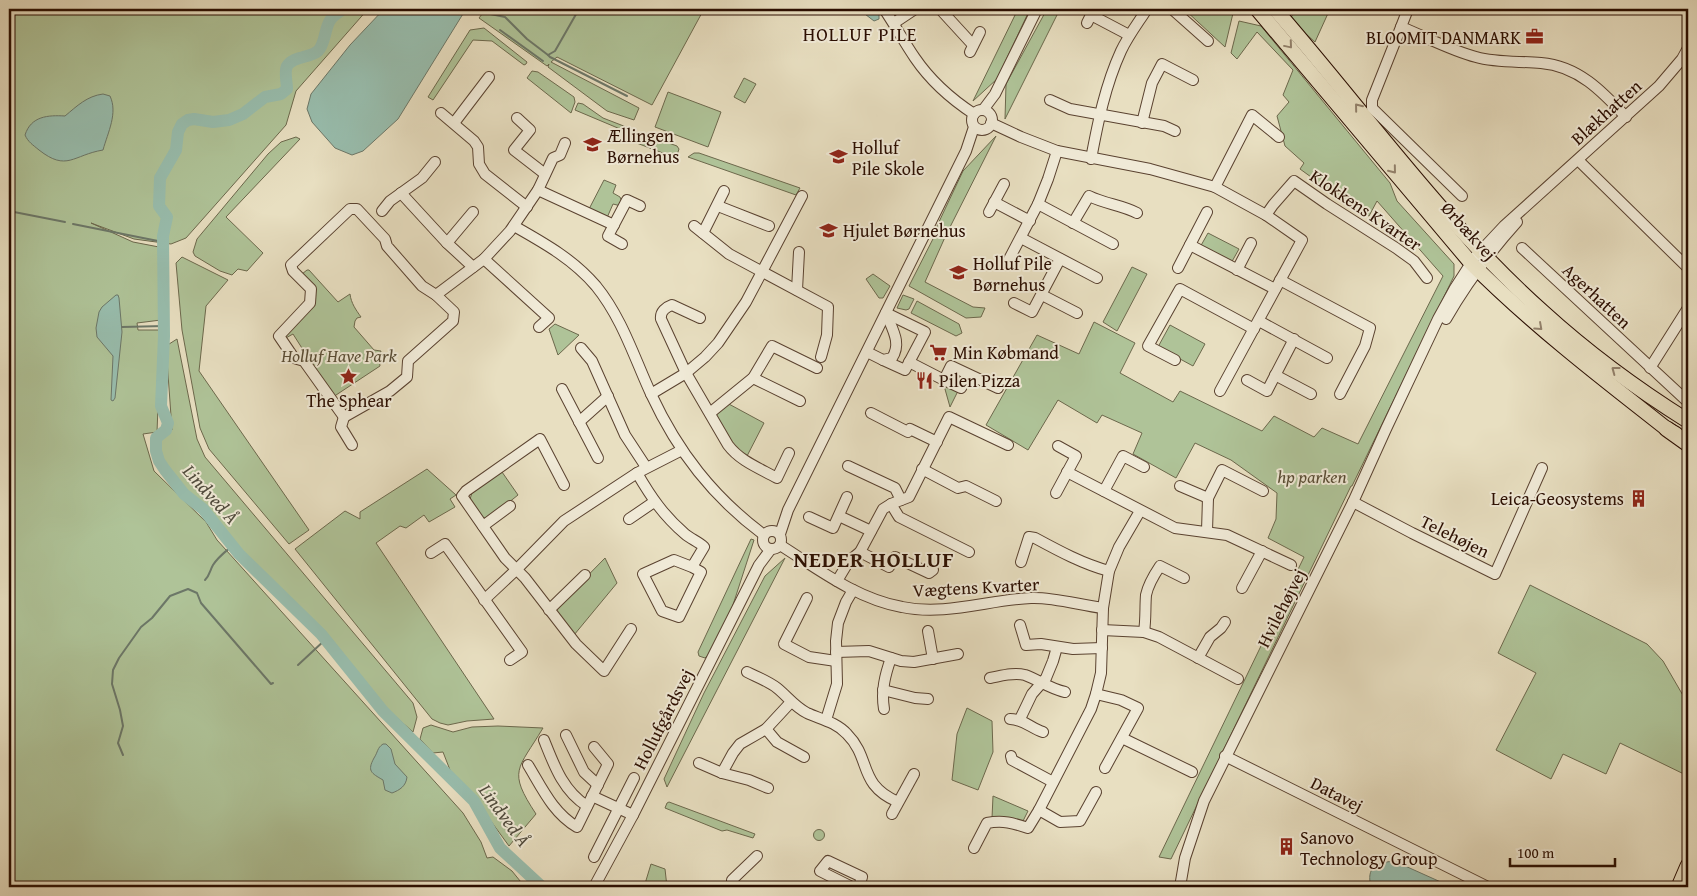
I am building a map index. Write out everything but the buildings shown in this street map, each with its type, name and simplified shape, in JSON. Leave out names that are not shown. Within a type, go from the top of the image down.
[{"type":"highway","points":[[1667,429],[1688,444]]},
{"type":"highway","points":[[1679,887],[1688,866]]},
{"type":"main road","name":"Ørbækvej","points":[[1257,9],[1424,208],[1479,260],[1568,352],[1667,429],[1688,441]]},
{"type":"main road","name":"Ørbækvej","points":[[1275,9],[1318,58],[1479,260]]},
{"type":"main road","points":[[1479,260],[1529,307],[1542,312],[1654,399],[1688,421]]},
{"type":"street","points":[[884,9],[916,58],[949,95],[1021,137],[1057,151],[1150,169],[1215,187],[1266,215],[1302,240],[1220,391]]},
{"type":"street","points":[[894,23],[915,9]]},
{"type":"street","points":[[940,9],[972,48],[980,32]]},
{"type":"street","points":[[978,128],[988,128],[984,115],[1037,9]]},
{"type":"street","points":[[1091,159],[1099,115],[1112,73],[1129,36],[1147,9]]},
{"type":"street","points":[[1172,9],[1208,41]]},
{"type":"street","points":[[1408,9],[1372,100],[1372,108],[1462,196]]},
{"type":"street","points":[[1091,16],[1129,36]]},
{"type":"street","points":[[1401,27],[1475,57],[1499,61],[1543,63],[1566,68],[1597,87],[1626,117]]},
{"type":"street","name":"Blækhatten","points":[[1479,260],[1539,194],[1659,86],[1688,48]]},
{"type":"street","points":[[1142,123],[1152,82],[1162,64],[1193,80]]},
{"type":"street","points":[[454,123],[489,77]]},
{"type":"street","points":[[1050,100],[1070,109],[1164,126],[1175,130]]},
{"type":"street","points":[[441,113],[474,141],[478,147],[479,164],[485,174],[527,207]]},
{"type":"street","name":"Hollufgårdsvej","points":[[594,887],[633,815],[788,510],[978,128],[972,121],[984,115]]},
{"type":"street","points":[[1215,187],[1252,115],[1278,137]]},
{"type":"street","points":[[517,118],[530,130],[514,150],[545,174]]},
{"type":"street","points":[[436,295],[484,259],[514,226],[538,190],[553,158],[560,155],[565,143]]},
{"type":"street","points":[[1006,265],[1038,204],[1057,151]]},
{"type":"street","points":[[1578,160],[1688,268]]},
{"type":"street","points":[[382,211],[390,201],[422,178],[435,162]]},
{"type":"street","name":"Klokkens Kvarter","points":[[1266,215],[1294,181],[1414,261],[1427,278]]},
{"type":"street","points":[[1004,184],[992,207],[1030,221]]},
{"type":"street","points":[[538,190],[614,225]]},
{"type":"street","points":[[703,233],[724,191]]},
{"type":"street","points":[[401,193],[447,243],[473,267]]},
{"type":"street","points":[[651,394],[686,373],[705,357],[728,330],[746,302],[802,196]]},
{"type":"street","points":[[1073,223],[1088,196],[1105,203],[1126,207],[1138,213]]},
{"type":"street","points":[[622,244],[608,236],[627,200],[640,206]]},
{"type":"street","points":[[1038,204],[1113,244]]},
{"type":"street","points":[[718,206],[769,226]]},
{"type":"street","points":[[344,416],[304,361],[294,358],[279,336],[310,303],[311,290],[292,271],[291,265],[350,209],[357,209],[385,238],[387,246],[422,286],[436,295],[454,312],[453,321],[408,362],[407,377],[390,391],[344,416],[341,427],[352,445]]},
{"type":"street","points":[[447,243],[473,212]]},
{"type":"street","points":[[1178,268],[1207,212]]},
{"type":"street","name":"Vægtens Kvarter","points":[[514,226],[540,239],[561,253],[596,286],[618,319],[651,394],[682,450],[701,477],[722,499],[772,540],[853,590],[902,608],[944,609],[1033,598],[1103,608]]},
{"type":"street","points":[[694,226],[729,254],[828,307],[827,335],[821,357]]},
{"type":"street","points":[[1020,238],[1097,278]]},
{"type":"street","points":[[1237,270],[1251,243]]},
{"type":"street","points":[[1190,245],[1275,289]]},
{"type":"street","name":"Agerhatten","points":[[1522,248],[1688,402]]},
{"type":"street","points":[[797,290],[799,252]]},
{"type":"street","points":[[484,259],[549,318],[540,327]]},
{"type":"street","points":[[1014,303],[1032,312],[1060,259]]},
{"type":"street","name":"Hvilehøjvej","points":[[1180,887],[1184,858],[1193,830],[1225,756],[1353,502],[1438,319],[1479,260]]},
{"type":"street","points":[[1280,280],[1370,328],[1364,346],[1340,394]]},
{"type":"street","points":[[1175,360],[1148,346],[1180,289],[1256,325],[1294,339],[1328,358]]},
{"type":"street","points":[[1042,295],[1077,313]]},
{"type":"street","points":[[700,318],[672,305],[663,311],[661,315],[661,319],[686,373],[734,453],[741,459],[777,478],[789,453]]},
{"type":"street","points":[[1650,368],[1688,308]]},
{"type":"street","points":[[883,360],[892,358],[897,351],[897,342],[886,313]]},
{"type":"street","points":[[867,352],[905,370],[925,332],[886,313]]},
{"type":"street","points":[[1247,380],[1267,390],[1294,339]]},
{"type":"street","points":[[710,413],[753,378],[772,346],[817,368]]},
{"type":"street","points":[[581,348],[592,361],[654,502],[682,531],[704,547],[692,567]]},
{"type":"street","points":[[909,362],[961,388],[968,374]]},
{"type":"street","points":[[944,380],[951,366],[998,388]]},
{"type":"street","points":[[1275,375],[1311,394]]},
{"type":"street","points":[[753,378],[800,401]]},
{"type":"street","points":[[562,389],[598,458]]},
{"type":"street","points":[[580,422],[608,396]]},
{"type":"street","points":[[871,414],[908,432],[910,429],[937,442]]},
{"type":"street","points":[[837,581],[849,561],[860,552],[883,509],[909,497],[949,417],[1008,446]]},
{"type":"street","points":[[564,485],[540,439],[466,491],[462,496],[506,558],[525,578],[576,644],[604,671],[631,629]]},
{"type":"street","points":[[1056,493],[1076,456],[1058,446]]},
{"type":"street","points":[[484,600],[517,570],[564,521],[641,470],[682,450]]},
{"type":"street","points":[[1104,491],[1125,452],[1144,467]]},
{"type":"street","points":[[848,466],[895,488],[901,500]]},
{"type":"street","points":[[1207,531],[1208,498],[1224,466],[1263,491]]},
{"type":"street","name":"Telehøjen","points":[[1353,502],[1495,574],[1542,468]]},
{"type":"street","points":[[922,470],[958,488],[966,486],[996,501]]},
{"type":"street","points":[[1067,472],[1175,528],[1207,531],[1237,538],[1291,565]]},
{"type":"street","points":[[1180,486],[1208,498]]},
{"type":"street","points":[[808,518],[833,528],[847,497]]},
{"type":"street","points":[[629,519],[654,502]]},
{"type":"street","name":"Vægtens Kvarter","points":[[891,504],[899,517],[969,552]]},
{"type":"street","points":[[483,526],[510,506]]},
{"type":"street","points":[[974,848],[987,823],[1000,820],[1013,822],[1028,828],[1091,708],[1101,673],[1103,608],[1109,571],[1119,547],[1140,511]]},
{"type":"street","points":[[838,516],[871,531]]},
{"type":"street","name":"Vægtens Kvarter","points":[[1021,562],[1030,537],[1069,557],[1109,571]]},
{"type":"street","points":[[431,554],[444,544],[522,652],[510,660]]},
{"type":"street","points":[[1242,588],[1262,551]]},
{"type":"street","name":"Vægtens Kvarter","points":[[860,552],[888,567],[896,557],[929,573],[933,570]]},
{"type":"street","points":[[674,560],[692,567],[701,572],[679,617],[662,611],[643,574],[674,560]]},
{"type":"street","points":[[1144,632],[1147,615],[1146,595],[1149,585],[1160,566],[1184,578]]},
{"type":"street","points":[[550,610],[585,574]]},
{"type":"street","points":[[826,720],[837,684],[838,623],[853,590]]},
{"type":"street","points":[[806,598],[784,644],[809,657],[836,657],[869,651],[891,658],[914,662],[958,654]]},
{"type":"street","points":[[1198,658],[1210,637],[1225,622]]},
{"type":"street","points":[[1020,625],[1026,645],[1041,644],[1073,650],[1102,648]]},
{"type":"street","points":[[1102,630],[1144,632],[1160,637],[1238,679]]},
{"type":"street","points":[[928,631],[933,659]]},
{"type":"street","points":[[1044,732],[1015,719],[1032,694],[1046,678],[1057,647]]},
{"type":"street","points":[[884,709],[884,678],[891,658]]},
{"type":"street","points":[[746,672],[778,689],[791,702],[806,712],[826,720],[847,733],[860,750],[866,773],[873,784],[884,796],[898,802]]},
{"type":"street","points":[[990,678],[1017,674],[1026,675],[1055,690],[1065,692]]},
{"type":"street","points":[[883,690],[915,698],[928,699]]},
{"type":"street","points":[[1096,694],[1121,700],[1138,708],[1105,768]]},
{"type":"street","points":[[722,773],[740,744],[766,728],[791,702]]},
{"type":"street","points":[[766,728],[777,742],[804,757]]},
{"type":"street","points":[[566,736],[584,772],[598,785]]},
{"type":"street","points":[[1122,738],[1192,772]]},
{"type":"street","points":[[544,740],[556,770],[568,789],[577,800],[587,806]]},
{"type":"street","points":[[528,765],[555,810],[576,827],[608,764],[594,747]]},
{"type":"street","points":[[1011,756],[1012,760],[1053,782]]},
{"type":"street","name":"Datavej","points":[[1225,756],[1488,887]]},
{"type":"street","points":[[699,763],[722,773],[749,780],[768,788]]},
{"type":"street","points":[[892,814],[914,774]]},
{"type":"street","points":[[594,857],[634,778]]},
{"type":"street","points":[[1039,810],[1060,822],[1080,821],[1096,792]]},
{"type":"street","points":[[592,796],[633,815]]},
{"type":"street","points":[[732,887],[732,880],[758,856]]},
{"type":"street","points":[[852,887],[820,871],[828,860],[862,877],[859,887]]},
{"type":"green space","points":[[9,9],[368,9],[296,91],[286,125],[186,238],[171,244],[134,239],[91,223],[133,242],[159,247],[161,320],[137,323],[138,330],[161,330],[157,432],[143,434],[154,471],[206,522],[217,540],[463,813],[481,842],[487,858],[493,857],[512,871],[525,887],[9,887]]},
{"type":"green space","points":[[486,9],[704,9],[652,105],[557,57],[551,62],[639,108],[634,120],[607,111],[548,67],[549,64],[547,66],[479,18]]},
{"type":"green space","points":[[1018,9],[1030,9],[997,79],[973,101]]},
{"type":"green space","points":[[1047,9],[1060,9],[1005,119],[1006,84]]},
{"type":"green space","points":[[1184,9],[1234,9],[1225,47]]},
{"type":"green space","points":[[1295,9],[1330,9],[1315,42],[1290,20]]},
{"type":"green space","name":"hp parken","points":[[1239,21],[1261,26],[1390,183],[1397,201],[1454,264],[1454,276],[1171,859],[1159,857],[1304,557],[1268,538],[1276,519],[1277,493],[1231,460],[1195,443],[1176,478],[1133,454],[1142,433],[1102,415],[1097,423],[1058,400],[1028,450],[986,425],[1037,335],[1079,354],[1094,322],[1135,343],[1120,373],[1173,402],[1180,391],[1262,431],[1274,416],[1314,437],[1322,428],[1358,444],[1443,276],[1377,201],[1369,216],[1358,211],[1300,169],[1304,163],[1285,146],[1277,116],[1289,102],[1283,95],[1293,70],[1257,32],[1237,59],[1231,53]]},
{"type":"green space","points":[[484,28],[527,62],[526,64],[524,65],[492,41],[473,40],[433,100],[428,97],[470,30]]},
{"type":"green space","points":[[532,71],[538,72],[574,97],[575,102],[571,113],[527,78]]},
{"type":"green space","points":[[744,78],[756,84],[745,103],[734,97]]},
{"type":"green space","points":[[668,92],[721,112],[708,147],[655,127]]},
{"type":"green space","points":[[578,103],[583,104],[603,118],[634,130],[632,134],[575,110]]},
{"type":"green space","points":[[637,133],[677,146],[679,149],[676,158],[634,142]]},
{"type":"green space","points":[[996,136],[947,233],[938,228],[937,226],[963,171]]},
{"type":"green space","points":[[296,137],[300,139],[226,217],[263,253],[247,271],[238,269],[232,275],[220,271],[195,256],[193,252],[197,239],[268,154],[281,142]]},
{"type":"green space","points":[[694,153],[699,153],[800,188],[796,195],[688,157]]},
{"type":"green space","points":[[604,180],[616,185],[613,193],[620,197],[622,202],[621,206],[613,204],[606,220],[588,211]]},
{"type":"green space","points":[[937,231],[946,235],[925,282],[973,307],[985,308],[981,317],[966,318],[909,286]]},
{"type":"green space","points":[[1208,233],[1239,249],[1230,265],[1199,249]]},
{"type":"green space","points":[[182,257],[228,280],[206,306],[199,371],[309,530],[289,544],[209,449],[200,428],[182,330],[176,263]]},
{"type":"green space","points":[[1132,267],[1147,274],[1117,331],[1103,322]]},
{"type":"green space","name":"Holluf Have Park","points":[[307,270],[338,302],[350,294],[361,317],[357,318],[354,327],[374,350],[381,351],[379,358],[380,366],[333,397],[293,334],[284,339],[284,336],[315,303],[314,289],[302,274]]},
{"type":"green space","points":[[873,274],[890,286],[883,298],[879,298],[866,279]]},
{"type":"green space","points":[[903,295],[914,299],[909,309],[906,310],[897,308]]},
{"type":"green space","points":[[917,301],[959,324],[962,333],[956,336],[911,313]]},
{"type":"green space","points":[[555,324],[579,335],[558,355],[549,329]]},
{"type":"green space","points":[[1170,325],[1205,344],[1193,366],[1158,347]]},
{"type":"green space","points":[[177,339],[197,439],[205,457],[413,703],[417,717],[413,732],[378,701],[317,625],[237,549],[202,503],[185,493],[163,464],[157,445],[160,438],[172,430],[166,346]]},
{"type":"green space","points":[[943,382],[958,391],[950,407]]},
{"type":"green space","points":[[727,403],[764,423],[746,458],[719,425],[715,412]]},
{"type":"green space","points":[[427,469],[456,495],[450,499],[455,507],[429,522],[424,515],[406,528],[400,526],[376,543],[494,719],[467,721],[448,725],[432,719],[295,549],[345,511],[360,519],[360,512]]},
{"type":"green space","points":[[502,472],[518,495],[488,519],[482,517],[470,499],[472,493]]},
{"type":"green space","points":[[751,539],[754,540],[731,611],[709,654],[705,658],[699,656],[698,652]]},
{"type":"green space","points":[[605,558],[617,583],[574,635],[555,614],[556,608]]},
{"type":"green space","points":[[785,558],[667,787],[664,779],[704,693],[765,576]]},
{"type":"green space","points":[[1530,585],[1647,644],[1663,661],[1688,704],[1688,776],[1620,743],[1606,774],[1563,754],[1551,779],[1496,750],[1536,673],[1498,653]]},
{"type":"green space","points":[[967,708],[992,721],[993,752],[978,790],[952,780],[957,734]]},
{"type":"green space","points":[[431,725],[453,732],[472,727],[543,728],[519,770],[521,788],[536,814],[509,846],[469,791],[450,770],[443,752],[433,753],[420,739],[423,728]]},
{"type":"green space","points":[[993,796],[1028,811],[1022,823],[992,818]]},
{"type":"green space","points":[[669,802],[755,834],[753,838],[727,830],[722,831],[665,808]]},
{"type":"green space","points":[[819,829],[825,835],[819,841],[813,835]]},
{"type":"green space","points":[[651,864],[665,869],[667,887],[644,887]]},
{"type":"shaded area","points":[[384,9],[466,9],[398,119],[363,151],[352,155],[335,148],[312,122],[307,109],[311,94],[350,45]]},
{"type":"shaded area","points":[[861,9],[873,9],[879,15],[879,19],[874,21]]},
{"type":"shaded area","points":[[103,94],[110,96],[113,116],[103,150],[70,160],[57,160],[39,150],[26,137],[28,129],[36,120],[52,116],[65,116],[87,99]]},
{"type":"shaded area","points":[[116,295],[119,298],[122,332],[115,398],[113,401],[111,400],[113,356],[97,337],[96,328],[99,312],[102,307]]},
{"type":"shaded area","points":[[383,744],[386,744],[391,749],[395,764],[407,777],[402,787],[392,793],[385,790],[383,780],[371,771],[372,762]]},
{"type":"shaded area","points":[[1394,861],[1443,883],[1446,887],[1371,887],[1370,875],[1374,867],[1382,863]]},
{"type":"waterway","name":"Lindved Å","points":[[343,9],[331,19],[321,48],[311,55],[293,60],[287,66],[287,89],[281,94],[265,97],[243,114],[229,120],[213,122],[188,120],[182,124],[178,132],[176,150],[160,178],[159,206],[167,217],[163,236],[164,336],[161,406],[168,423],[166,430],[156,438],[156,451],[159,461],[184,494],[203,509],[239,554],[321,634],[383,711],[474,801],[500,848],[542,887]]},
{"type":"waterway","points":[[466,9],[505,17],[527,39],[548,55],[555,51],[579,9]]},
{"type":"waterway","points":[[500,30],[543,61]]},
{"type":"waterway","points":[[548,55],[627,96]]},
{"type":"waterway","points":[[9,211],[65,222]]},
{"type":"waterway","points":[[73,224],[163,242]]},
{"type":"waterway","points":[[122,327],[164,326]]},
{"type":"waterway","points":[[205,580],[215,562],[232,546]]},
{"type":"waterway","points":[[123,755],[118,743],[123,726],[112,684],[113,670],[119,658],[141,627],[152,618],[170,596],[188,589],[197,593],[201,603],[271,684],[273,683]]},
{"type":"waterway","points":[[298,665],[326,639]]},
{"type":"place","name":"BLOOMIT DANMARK","points":[[1535,37]]},
{"type":"place","name":"Ællingen Børnehus","points":[[593,145]]},
{"type":"place","name":"Holluf Pile Skole","points":[[838,157]]},
{"type":"place","name":"Hjulet Børnehus","points":[[829,230]]},
{"type":"place","name":"Holluf Pile Børnehus","points":[[959,273]]},
{"type":"place","name":"Min Købmand","points":[[939,352]]},
{"type":"place","name":"The Sphear","points":[[349,377]]},
{"type":"place","name":"Pilen Pizza","points":[[925,380]]},
{"type":"place","name":"Leica-Geosystems","points":[[1638,498]]},
{"type":"place","name":"Sanovo Technology Group","points":[[1286,847]]},
{"type":"district","name":"HOLLUF PILE","points":[[860,34]]},
{"type":"district","name":"NEDER HOLLUF","points":[[874,559]]}]
